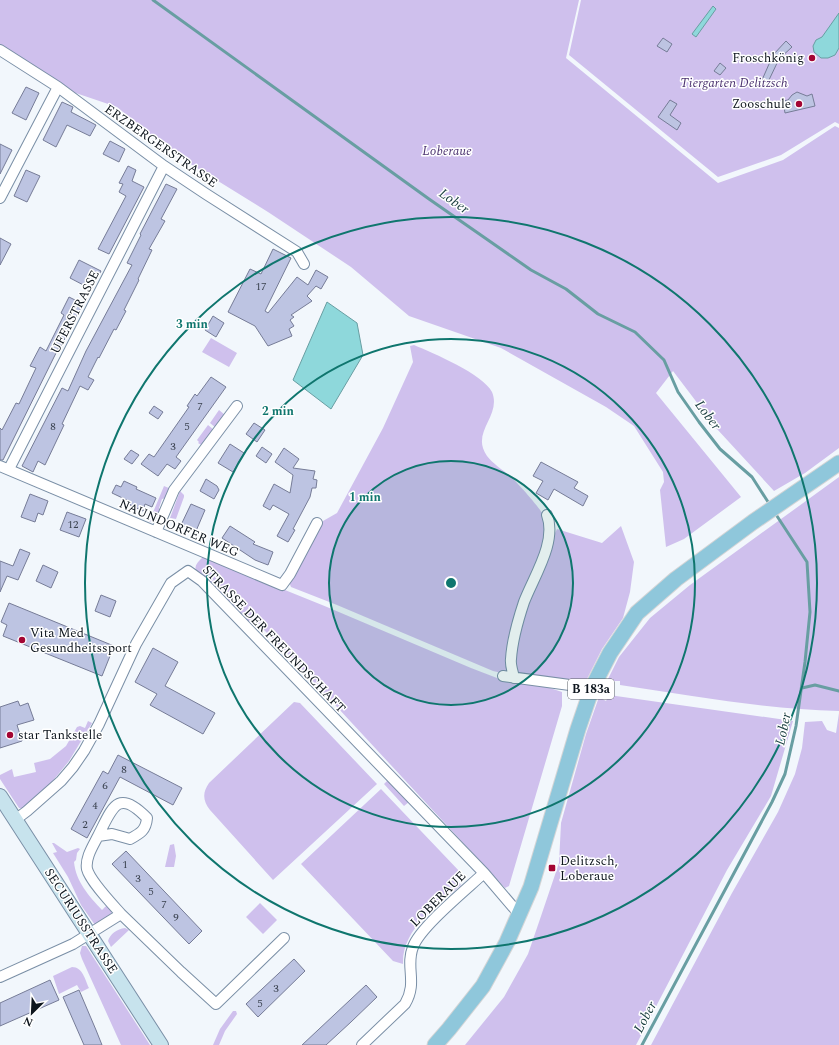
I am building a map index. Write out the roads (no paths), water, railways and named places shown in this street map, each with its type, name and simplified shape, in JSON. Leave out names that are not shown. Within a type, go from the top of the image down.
[{"type":"main road","name":"B 183a","points":[[435,1045],[450,1029],[483,986],[507,942],[530,887],[592,688],[610,653],[637,613],[676,579],[753,522],[839,463]]},
{"type":"street","name":"ERZBERGERSTRASSE","points":[[0,50],[58,87],[164,166],[297,252],[304,264]]},
{"type":"street","points":[[0,198],[58,87]]},
{"type":"street","name":"UFERSTRASSE","points":[[4,468],[164,166]]},
{"type":"street","points":[[156,532],[174,490],[237,406]]},
{"type":"street","name":"NAUNDORFER WEG","points":[[4,468],[282,585],[290,574],[317,523]]},
{"type":"street","points":[[514,678],[510,660],[524,603],[547,548],[550,533],[550,522],[547,515]]},
{"type":"street","name":"STRASSE DER FREUNDSCHAFT","points":[[15,820],[61,781],[73,767],[99,724],[136,644],[171,583],[188,571],[202,581],[484,873],[519,914]]},
{"type":"street","points":[[503,676],[592,688]]},
{"type":"street","name":"SECURIUSSTRASSE","points":[[0,796],[162,1045]]},
{"type":"street","points":[[98,836],[112,834],[130,839],[141,833],[146,826],[147,818],[133,805],[124,802],[117,804],[111,811],[98,836],[89,857],[87,868],[92,879],[121,914],[216,1004],[284,938]]},
{"type":"street","name":"LOBERAUE","points":[[362,1045],[405,1004],[410,996],[412,987],[410,961],[412,947],[417,938],[484,873]]},
{"type":"street","points":[[0,977],[73,944],[121,914]]},
{"type":"water","points":[[713,6],[716,9],[696,37],[692,34]]},
{"type":"water","points":[[839,13],[839,48],[835,55],[828,58],[821,58],[814,52],[813,46],[816,40],[822,37]]},
{"type":"water","points":[[327,302],[357,323],[363,355],[331,409],[293,380]]},
{"type":"waterway","name":"Lober","points":[[153,0],[429,199],[531,270],[566,289],[598,314],[635,332],[664,360],[678,392],[699,422],[720,449],[752,477],[770,505]]},
{"type":"waterway","name":"Lober","points":[[642,1045],[772,802],[785,774],[796,726],[810,612],[807,562],[775,513]]},
{"type":"waterway","points":[[802,688],[815,685],[839,691]]},
{"type":"place","name":"Froschkönig","points":[[812,58]]},
{"type":"place","name":"Zooschule","points":[[799,104]]},
{"type":"place","name":"Vita Med Gesundheitssport","points":[[22,640]]},
{"type":"place","name":"star Tankstelle","points":[[10,735]]},
{"type":"place","name":"Delitzsch, Loberaue","points":[[552,868]]},
{"type":"park label","name":"Tiergarten Delitzsch","points":[[734,83]]},
{"type":"park label","name":"Loberaue","points":[[447,151]]}]
